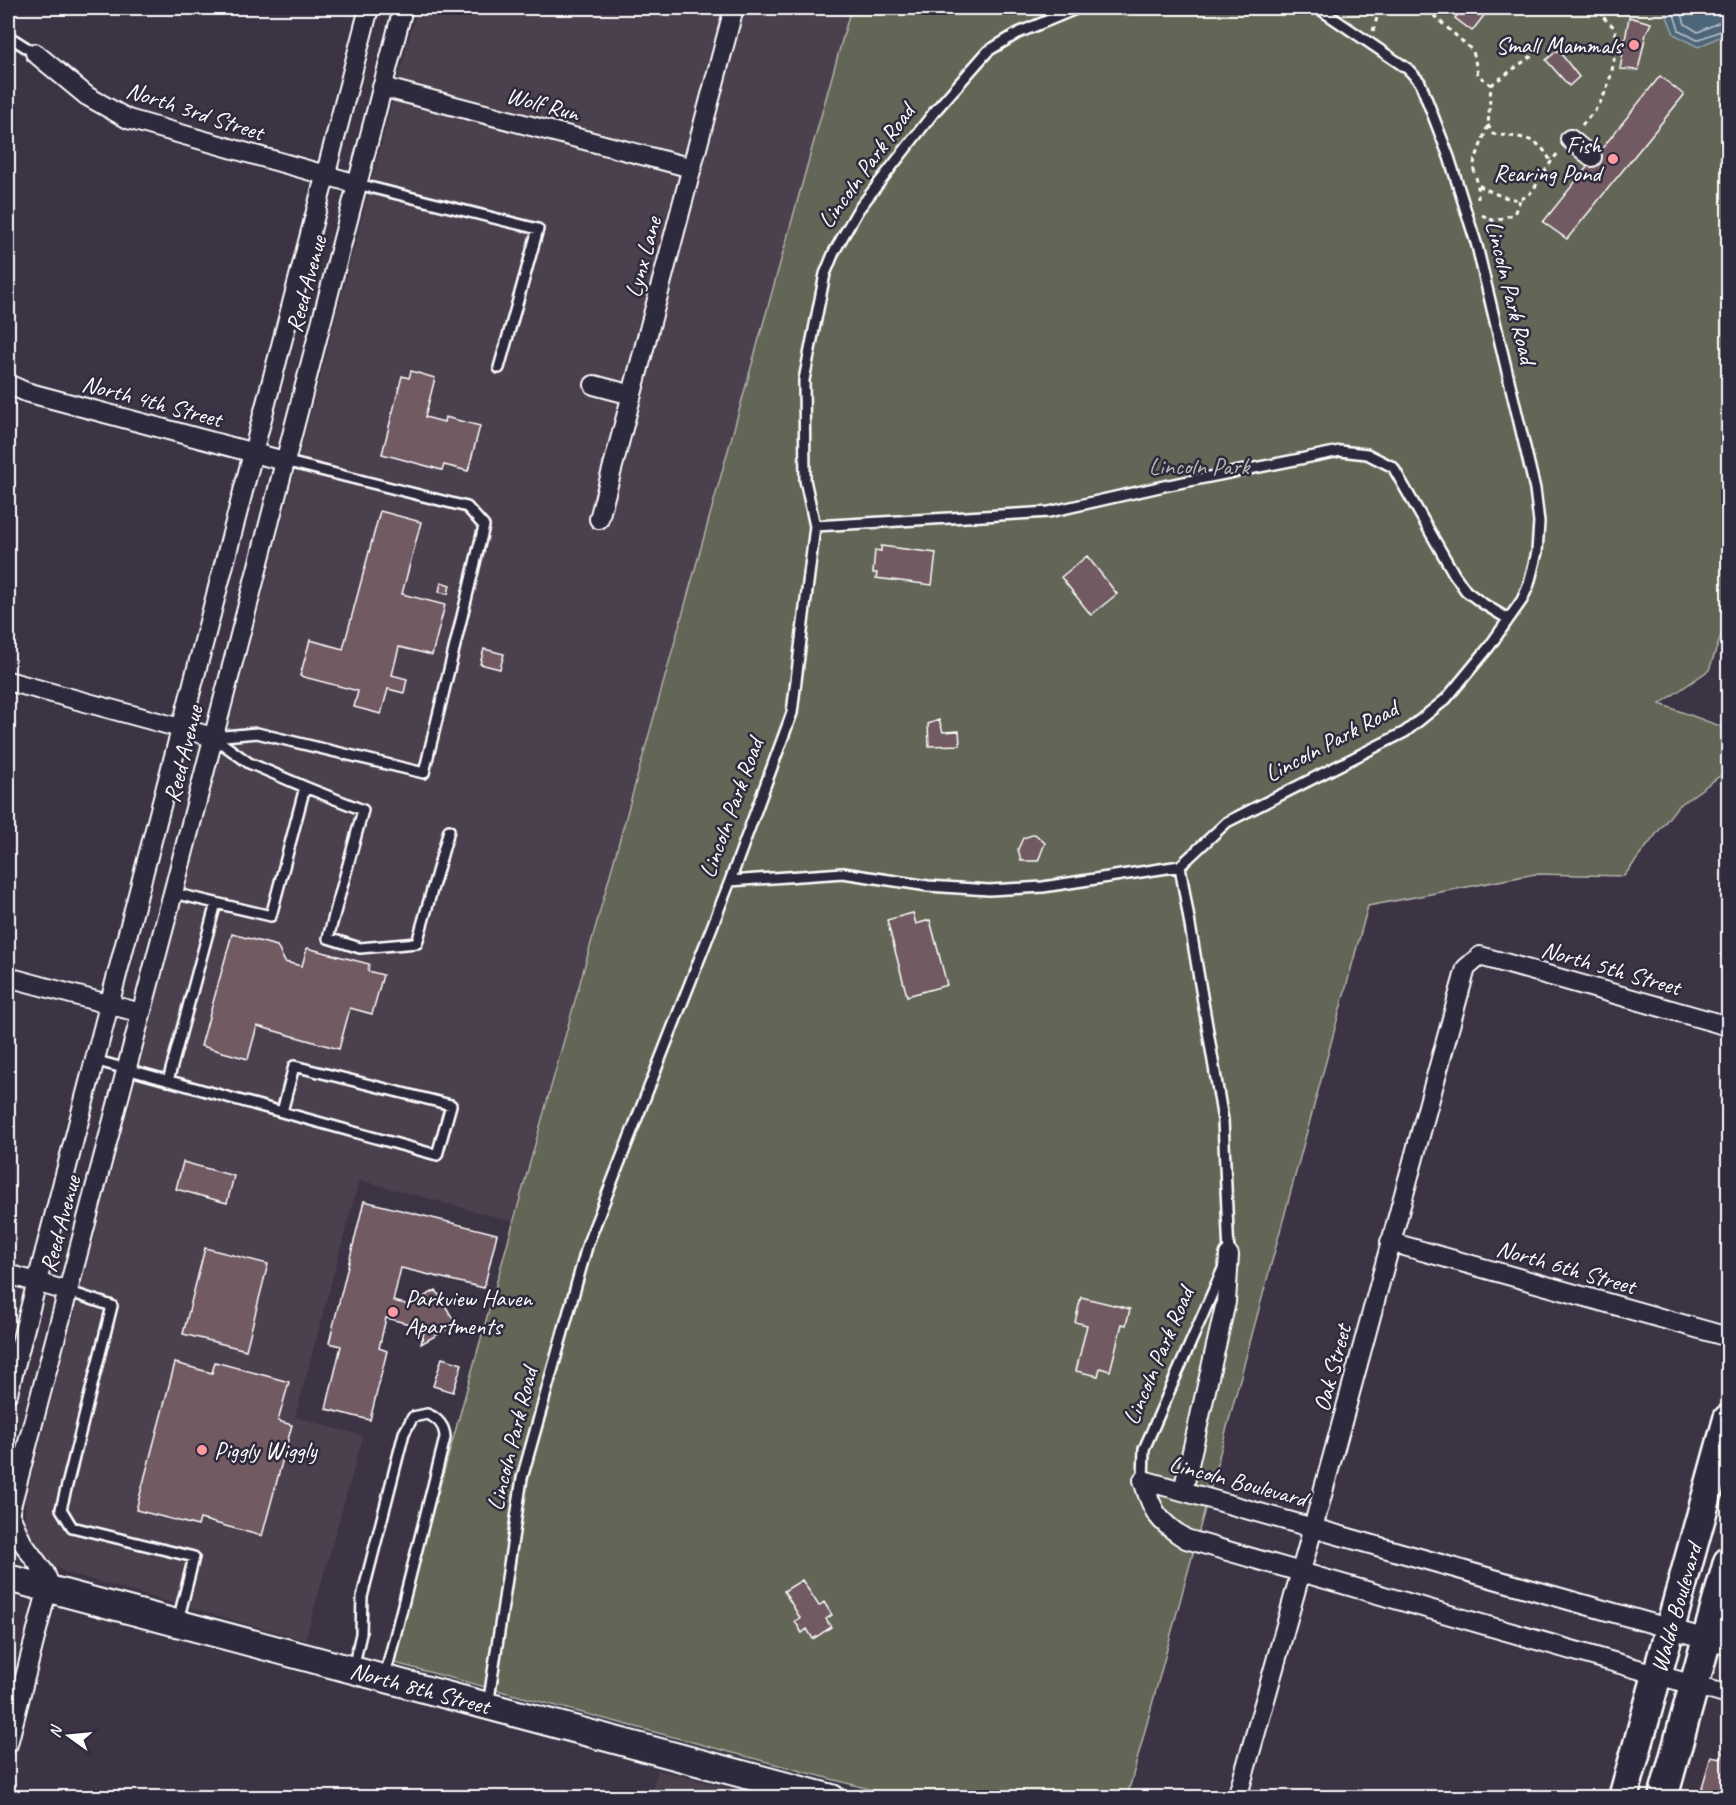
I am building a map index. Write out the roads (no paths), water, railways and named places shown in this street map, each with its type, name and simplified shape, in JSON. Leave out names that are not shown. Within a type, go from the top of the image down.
[{"type":"main road","name":"Waldo Boulevard","points":[[1623,1797],[1728,1419]]},
{"type":"main road","name":"Waldo Boulevard","points":[[1663,1797],[1695,1686],[1718,1642],[1728,1562]]},
{"type":"street","name":"Reed Avenue","points":[[8,1393],[369,8]]},
{"type":"street","name":"Reed Avenue","points":[[49,1589],[45,1573],[22,1542],[8,1515],[173,893],[403,8]]},
{"type":"street","name":"Lynx Lane","points":[[599,519],[734,8]]},
{"type":"street","name":"North 3rd Street","points":[[35,53],[87,96],[128,119],[357,184]]},
{"type":"street","name":"Wolf Run","points":[[382,87],[692,168]]},
{"type":"street","points":[[1570,139],[1592,157]]},
{"type":"street","name":"North 4th Street","points":[[8,384],[26,392],[284,461]]},
{"type":"street","points":[[594,385],[632,395]]},
{"type":"street","points":[[8,681],[213,737]]},
{"type":"street","name":"North 5th Street","points":[[1480,956],[1728,1026]]},
{"type":"street","name":"Oak Street","points":[[1237,1797],[1302,1573],[1466,968],[1480,956]]},
{"type":"street","points":[[8,977],[141,1013]]},
{"type":"street","name":"North 6th Street","points":[[1390,1242],[1728,1337]]},
{"type":"street","name":"Lincoln Park Road","points":[[1183,1491],[1226,1302],[1229,1255]]},
{"type":"street","points":[[8,1274],[67,1291]]},
{"type":"street","name":"Lincoln Boulevard","points":[[1143,1480],[1718,1642]]},
{"type":"street","name":"Lincoln Boulevard","points":[[1143,1480],[1155,1514],[1168,1528],[1186,1539],[1728,1695]]},
{"type":"street","name":"North 8th Street","points":[[8,1578],[832,1797]]},
{"type":"street","points":[[8,1744],[49,1589]]},
{"type":"lane","name":"Lincoln Park Road","points":[[488,1706],[522,1478],[588,1244],[730,880],[792,713],[815,526],[805,480],[804,380],[825,274],[834,252],[858,210],[935,111],[988,51],[1018,33],[1078,8]]},
{"type":"lane","name":"Lincoln Park Road","points":[[1143,1480],[1144,1449],[1229,1255],[1223,1120],[1180,866],[1227,822],[1405,732],[1446,699],[1470,672],[1522,600],[1529,584],[1537,552],[1539,522],[1535,489],[1477,246],[1449,157],[1420,82],[1408,69],[1318,8]]},
{"type":"lane","points":[[8,36],[35,53]]},
{"type":"lane","points":[[357,184],[538,229],[499,368]]},
{"type":"lane","points":[[815,526],[1049,512],[1164,486],[1340,451],[1367,454],[1393,467],[1466,591],[1508,619]]},
{"type":"lane","points":[[213,737],[257,733],[424,773],[484,526],[467,507],[284,461]]},
{"type":"lane","points":[[213,737],[249,763],[363,810],[328,938],[360,948],[417,943],[449,830]]},
{"type":"lane","points":[[173,893],[271,916],[304,787]]},
{"type":"lane","points":[[730,880],[843,873],[928,886],[989,890],[1043,887],[1180,866]]},
{"type":"lane","points":[[168,1081],[216,903]]},
{"type":"lane","points":[[94,1060],[437,1155],[451,1105],[294,1065],[282,1112]]},
{"type":"lane","points":[[67,1291],[112,1306],[61,1509],[72,1527],[194,1557],[177,1623]]},
{"type":"lane","points":[[352,1670],[361,1634],[364,1585],[404,1433],[413,1417],[427,1414],[439,1422],[445,1432],[445,1438],[384,1678]]},
{"type":"water","points":[[1667,8],[1728,8],[1728,33],[1698,47],[1674,34],[1666,14]]},
{"type":"place","name":"Small Mammals","points":[[1634,45]]},
{"type":"place","name":"Fish Rearing Pond","points":[[1613,159]]},
{"type":"place","name":"Parkview Haven Apartments","points":[[393,1312]]},
{"type":"place","name":"Piggly Wiggly","points":[[202,1450]]},
{"type":"park label","name":"Lincoln Park","points":[[1199,466]]}]
